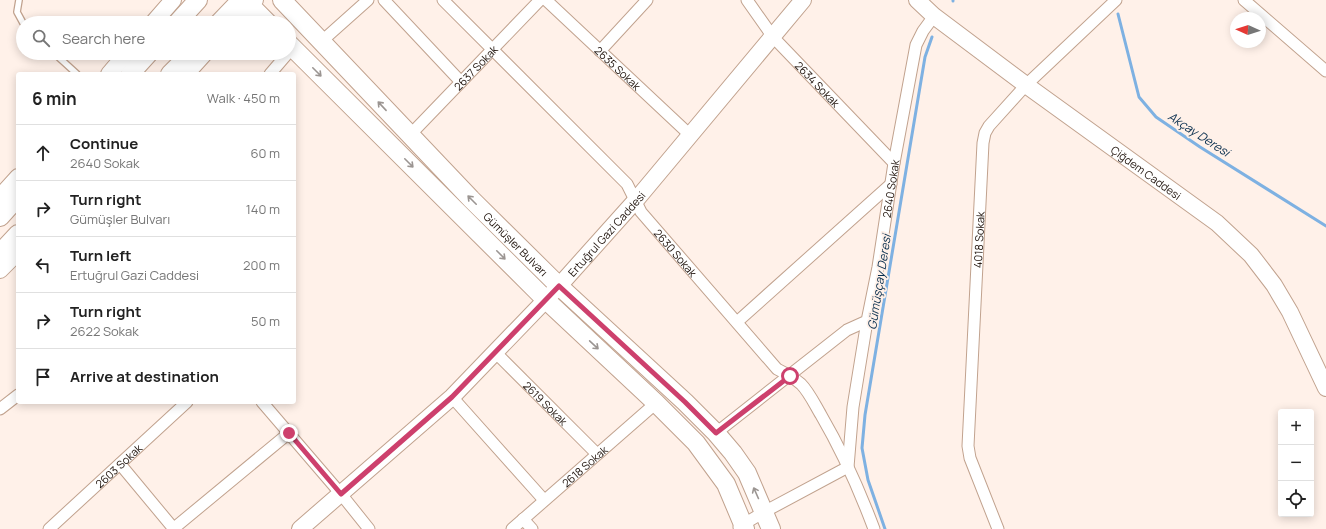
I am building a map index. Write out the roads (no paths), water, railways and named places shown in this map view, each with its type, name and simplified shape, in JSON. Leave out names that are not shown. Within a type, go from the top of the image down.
[{"type":"main road","points":[[160,16],[173,0]]},
{"type":"main road","points":[[183,16],[198,0]]},
{"type":"main road","name":"Gümüşler Bulvarı","points":[[282,0],[471,199],[559,286],[669,386],[716,433],[747,473],[771,529]]},
{"type":"main road","name":"Ertuğrul Gazi Caddesi","points":[[300,529],[452,397],[546,300],[636,200],[803,0]]},
{"type":"main road","name":"Çiğdem Caddesi","points":[[917,0],[934,16],[1026,85],[1217,223],[1251,255],[1274,285],[1290,312],[1326,388]]},
{"type":"main road","points":[[228,16],[248,1]]},
{"type":"main road","points":[[238,16],[248,1]]},
{"type":"main road","points":[[248,1],[262,16]]},
{"type":"main road","name":"Gümüşler Bulvarı","points":[[296,55],[546,300],[656,403],[696,443],[726,484],[742,527]]},
{"type":"main road","points":[[111,72],[121,60]]},
{"type":"main road","points":[[132,72],[143,60]]},
{"type":"main road","points":[[172,72],[184,60]]},
{"type":"main road","points":[[188,72],[199,60]]},
{"type":"main road","points":[[0,197],[16,179]]},
{"type":"main road","points":[[0,217],[16,199]]},
{"type":"main road","points":[[0,253],[16,236]]},
{"type":"main road","points":[[0,270],[16,254]]},
{"type":"street","points":[[322,41],[368,0]]},
{"type":"street","points":[[384,0],[461,82]]},
{"type":"street","name":"2630 Sokak","points":[[443,0],[627,184],[641,212],[778,369],[801,384],[833,435],[874,529]]},
{"type":"street","name":"2637 Sokak","points":[[410,135],[540,0]]},
{"type":"street","name":"2635 Sokak","points":[[546,0],[690,135]]},
{"type":"street","points":[[600,51],[647,0]]},
{"type":"street","name":"2634 Sokak","points":[[747,0],[773,37],[894,163]]},
{"type":"street","name":"4018 Sokak","points":[[998,529],[970,458],[967,434],[983,143],[985,133],[989,126],[1026,85],[1116,0]]},
{"type":"street","points":[[1244,0],[1326,71]]},
{"type":"street","name":"2640 Sokak","points":[[848,467],[853,407],[878,267],[894,163],[916,44],[923,30],[934,16]]},
{"type":"street","points":[[272,72],[281,60]]},
{"type":"street","points":[[737,322],[891,184]]},
{"type":"street","points":[[716,433],[847,330],[867,322]]},
{"type":"street","name":"2619 Sokak","points":[[495,352],[597,454]]},
{"type":"street","points":[[0,409],[16,397]]},
{"type":"street","points":[[452,397],[544,500]]},
{"type":"street","name":"2618 Sokak","points":[[512,529],[656,403]]},
{"type":"street","name":"2603 Sokak","points":[[49,529],[185,404]]},
{"type":"street","points":[[264,404],[369,529]]},
{"type":"street","points":[[120,464],[173,529],[289,433]]},
{"type":"street","points":[[742,527],[764,512],[848,467]]},
{"type":"street","points":[[523,519],[532,529]]},
{"type":"lane","points":[[19,0],[16,12],[19,16]]},
{"type":"lane","points":[[62,60],[75,72]]},
{"type":"waterway","name":"Akçay Deresi","points":[[1118,14],[1139,97],[1156,117],[1200,147],[1326,226]]},
{"type":"waterway","name":"Gümüşçay Deresi","points":[[885,529],[868,480],[862,448],[865,415],[925,57],[932,37]]}]
